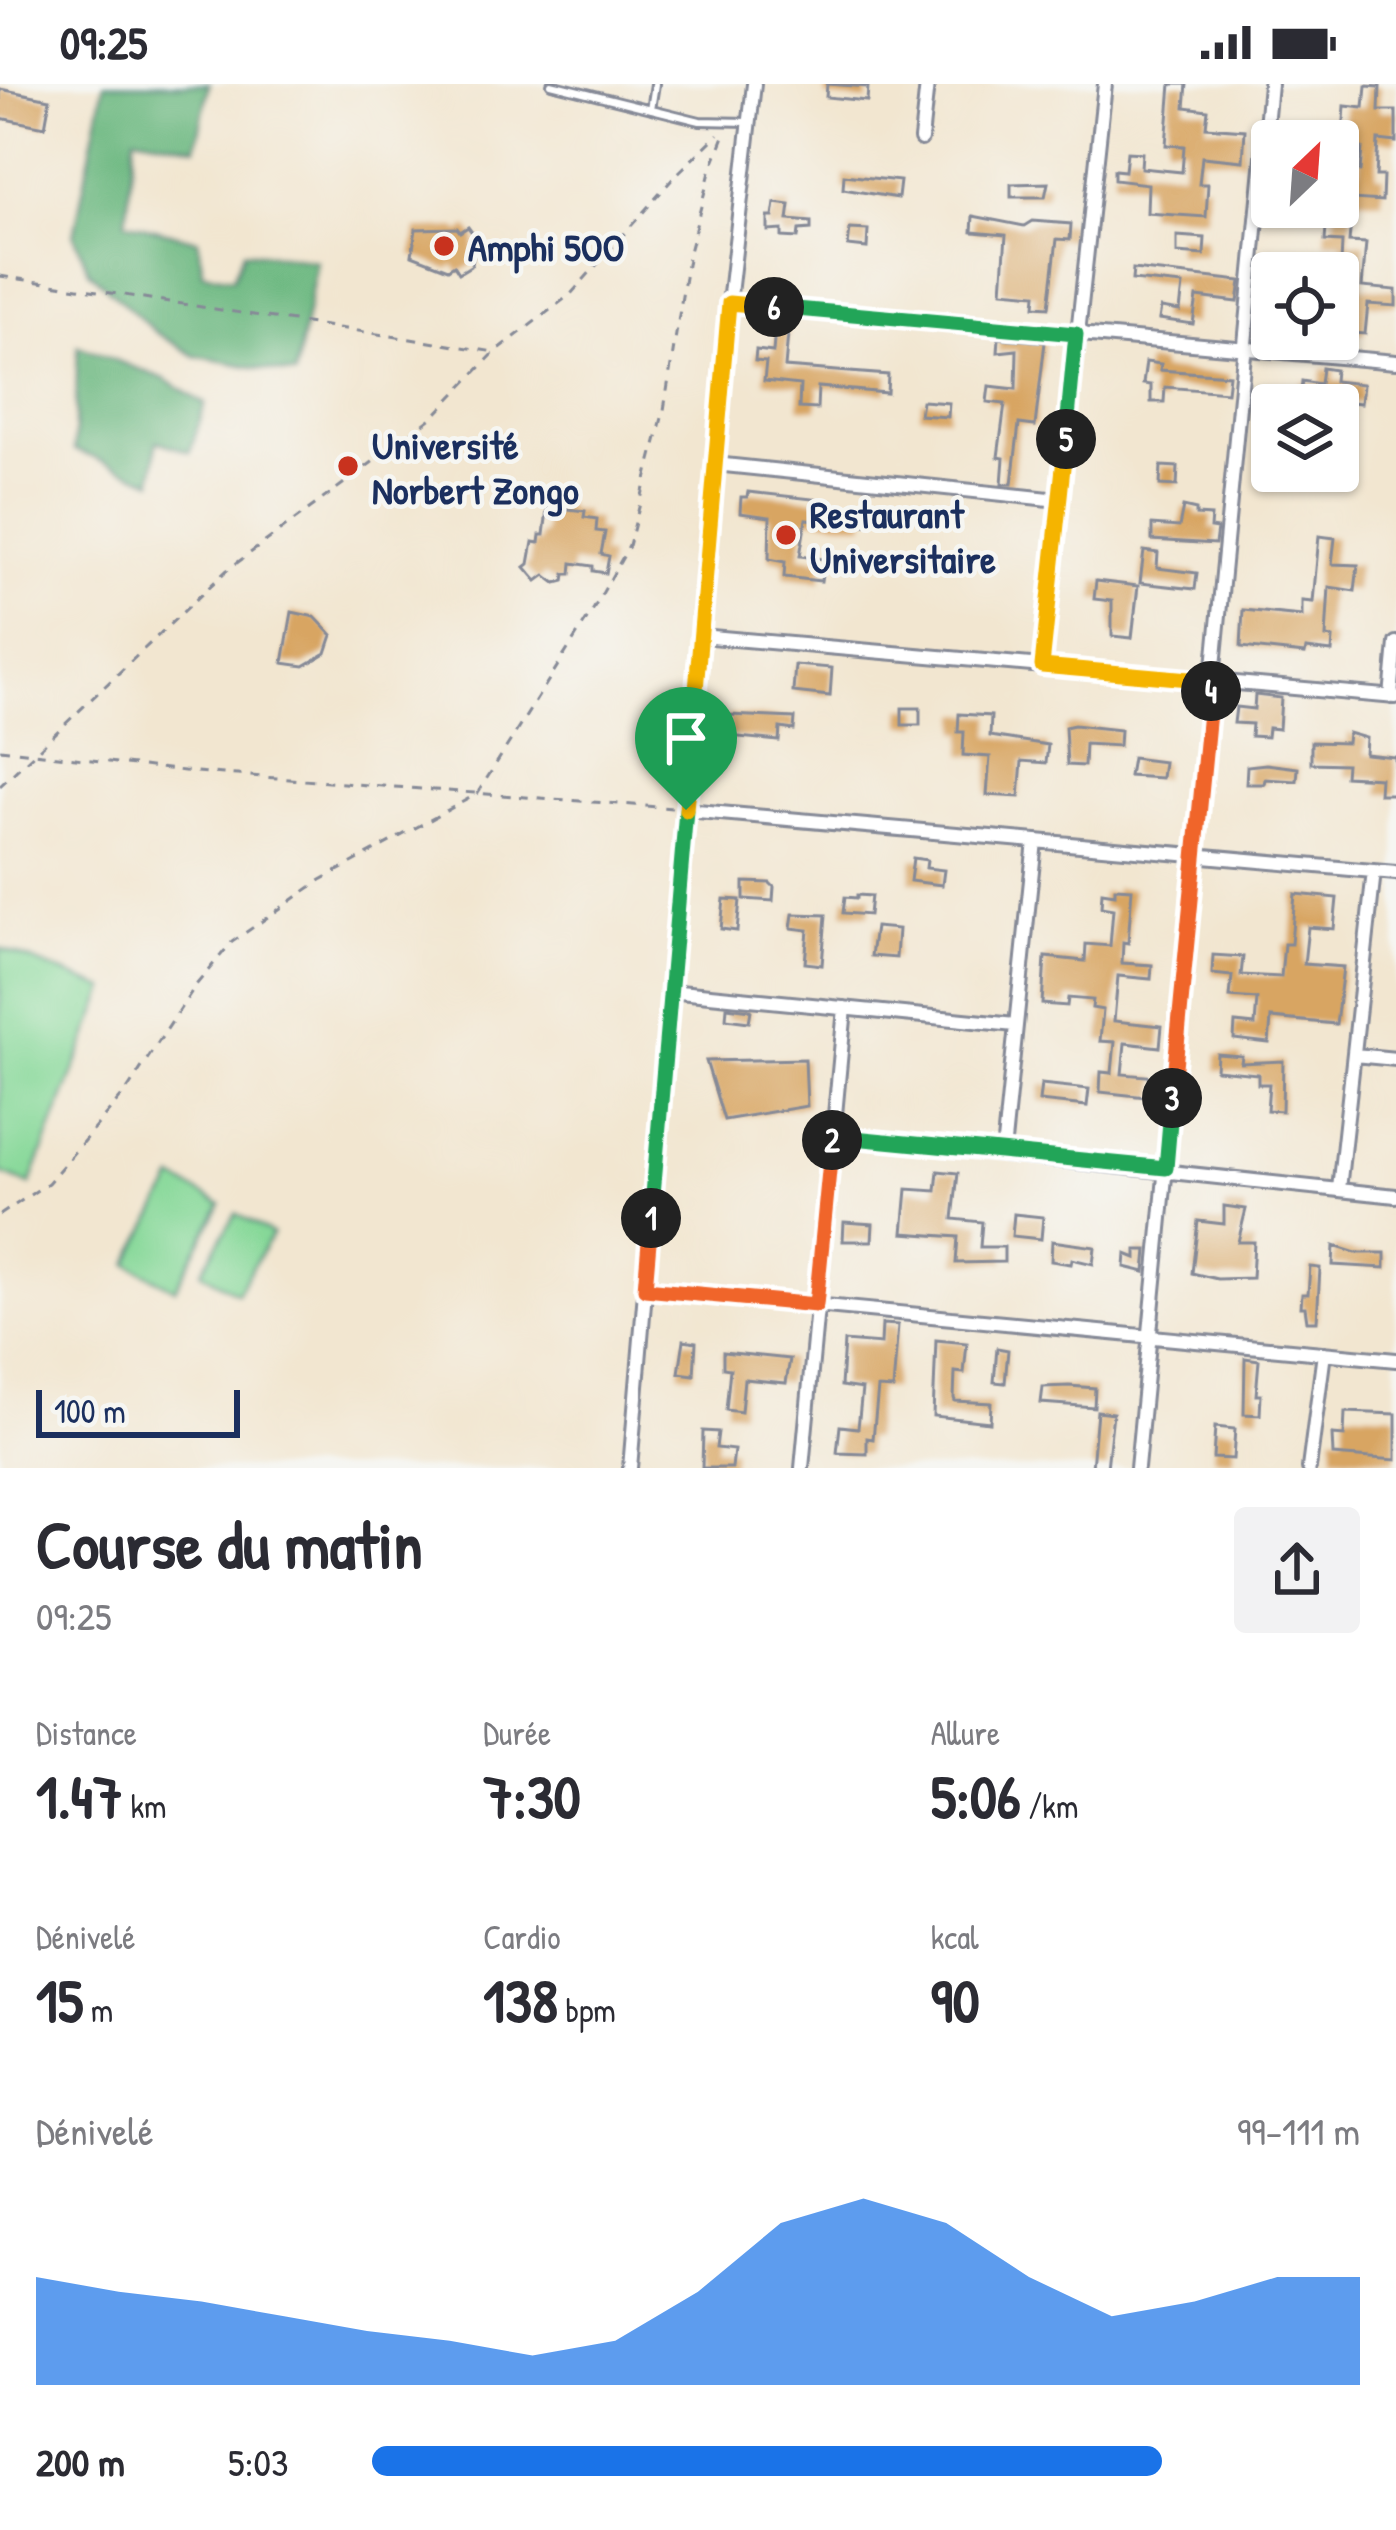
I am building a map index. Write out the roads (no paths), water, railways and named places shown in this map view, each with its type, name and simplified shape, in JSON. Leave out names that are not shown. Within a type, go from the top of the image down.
[{"type":"street","points":[[630,1468],[729,303],[754,84]]},
{"type":"street","points":[[921,139],[927,84]]},
{"type":"street","points":[[1042,666],[1105,84]]},
{"type":"street","points":[[1137,1468],[1270,84]]},
{"type":"street","points":[[729,303],[1396,362]]},
{"type":"street","points":[[715,464],[1059,500]]},
{"type":"street","points":[[700,636],[1394,697],[1396,643]]},
{"type":"street","points":[[686,810],[1396,873]]},
{"type":"street","points":[[1003,1152],[1035,841]]},
{"type":"street","points":[[1339,1189],[1374,871]]},
{"type":"street","points":[[669,991],[1015,1025]]},
{"type":"street","points":[[802,1468],[845,1008]]},
{"type":"street","points":[[1354,1055],[1396,1059]]},
{"type":"street","points":[[833,1136],[1396,1196]]},
{"type":"street","points":[[645,1289],[1396,1360]]},
{"type":"street","points":[[1309,1468],[1324,1353]]},
{"type":"lane","points":[[551,84],[728,124],[749,122]]},
{"type":"lane","points":[[651,109],[655,84]]},
{"type":"place","name":"Amphi 5OO","points":[[444,246]]},
{"type":"place","name":"Université Norbert Zongo","points":[[348,466]]},
{"type":"place","name":"Restaurant Universitaire","points":[[786,535]]}]
